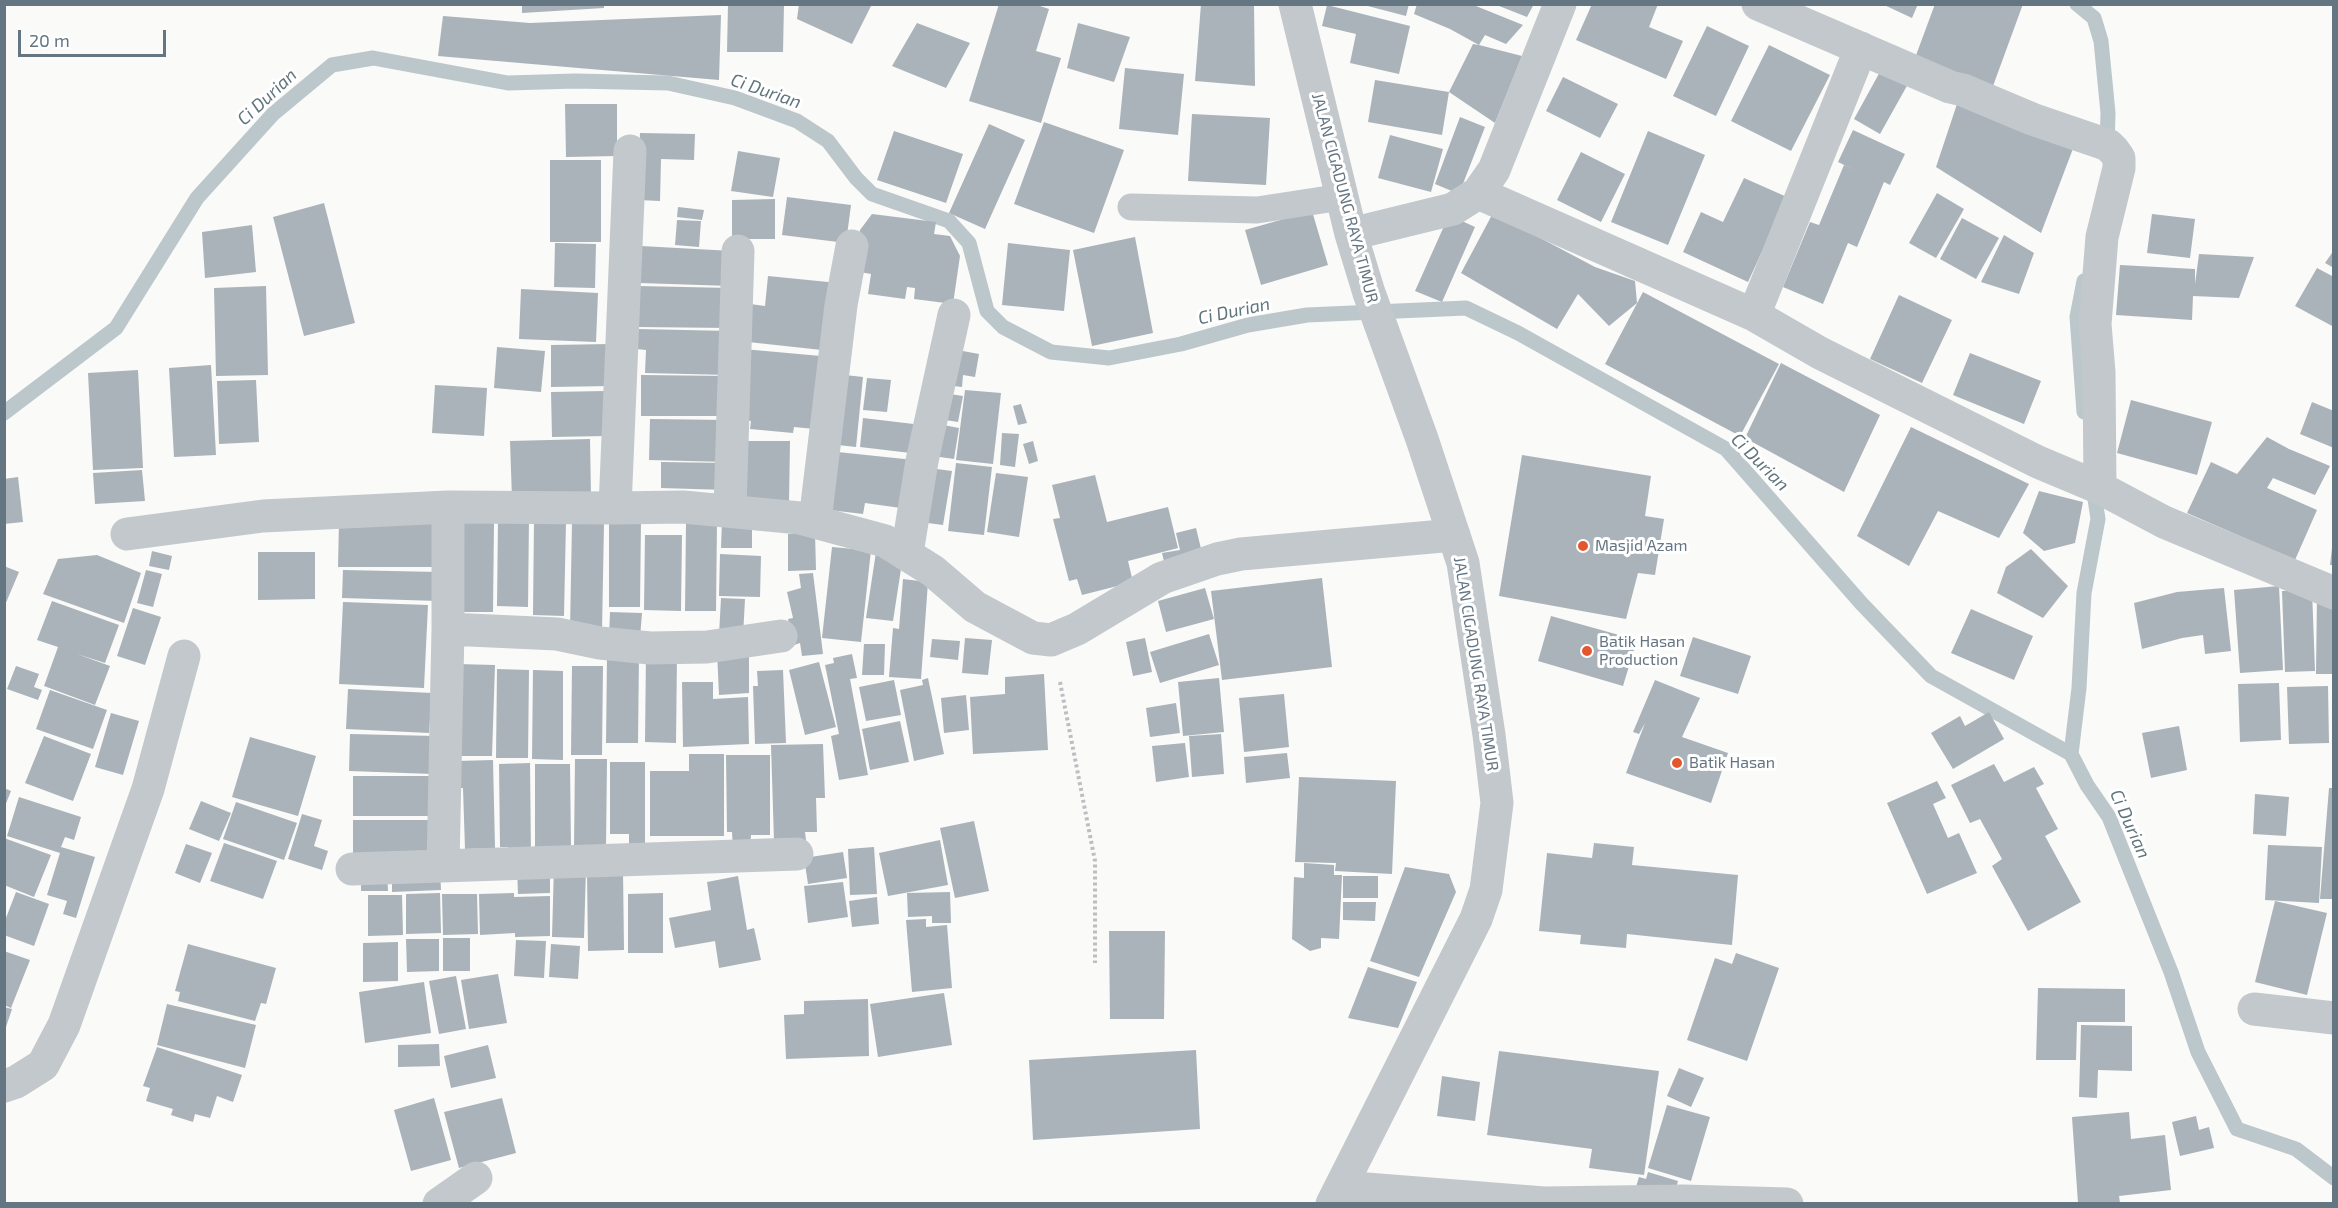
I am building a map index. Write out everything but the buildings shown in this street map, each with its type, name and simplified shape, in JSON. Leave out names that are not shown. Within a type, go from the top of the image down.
[{"type":"street","name":"JALAN CIGADUNG RAYA TIMUR","points":[[1295,4],[1351,234],[1369,293],[1463,563],[1497,803],[1486,890],[1476,919],[1336,1195]]},
{"type":"street","points":[[1351,234],[1453,209],[1478,193],[1494,170],[1560,4]]},
{"type":"street","points":[[1758,4],[1950,87],[2108,145],[2119,158],[2120,168],[2102,237],[2097,276],[2095,324],[2099,372],[2100,488]]},
{"type":"street","points":[[1754,315],[1862,48]]},
{"type":"street","points":[[615,508],[630,151]]},
{"type":"street","points":[[1478,193],[1754,315],[1831,358],[2038,462],[2100,488],[2164,522],[2334,592]]},
{"type":"street","points":[[815,521],[841,305],[852,246]]},
{"type":"street","points":[[730,510],[738,251]]},
{"type":"street","points":[[907,554],[922,461],[954,315]]},
{"type":"street","points":[[443,866],[448,507]]},
{"type":"street","points":[[127,534],[263,516],[448,507],[683,507],[730,510],[815,521],[885,541],[933,571],[975,607],[1033,638],[1051,640],[1077,629],[1162,578],[1217,559],[1241,554],[1454,535]]},
{"type":"street","points":[[448,629],[557,634],[600,643],[650,648],[707,647],[781,636]]},
{"type":"street","points":[[4,1086],[16,1082],[42,1065],[64,1025],[148,789],[184,656]]},
{"type":"street","points":[[351,869],[797,854]]},
{"type":"street","points":[[2254,1009],[2334,1018]]},
{"type":"street","points":[[439,1203],[476,1178]]},
{"type":"street","points":[[1336,1195],[1544,1203],[1683,1201],[1787,1203]]},
{"type":"lane","points":[[1131,207],[1257,210],[1342,197]]},
{"type":"path","points":[[1051,640],[1095,861],[1095,963]]},
{"type":"waterway","points":[[2077,4],[2094,18],[2101,41],[2108,113],[2107,148]]},
{"type":"waterway","name":"Ci Durian","points":[[4,413],[116,328],[197,198],[273,114],[332,65],[373,58],[508,83],[575,81],[668,83],[735,98],[797,121],[828,141],[856,178],[872,194],[949,221],[969,243],[987,311],[1003,327],[1051,352],[1109,358],[1181,344],[1248,325],[1307,315],[1466,308],[1518,333],[1726,449],[1861,603],[1931,676],[2071,754],[2087,785],[2109,817],[2171,972],[2198,1052],[2237,1129],[2296,1149],[2334,1178]]},
{"type":"waterway","points":[[2084,281],[2077,317],[2084,412]]},
{"type":"waterway","points":[[2071,754],[2079,688],[2084,593],[2098,519],[2093,486]]},
{"type":"place","name":"Masjid Azam","points":[[1583,546]]},
{"type":"place","name":"Batik Hasan Production","points":[[1587,651]]},
{"type":"place","name":"Batik Hasan","points":[[1677,763]]}]
